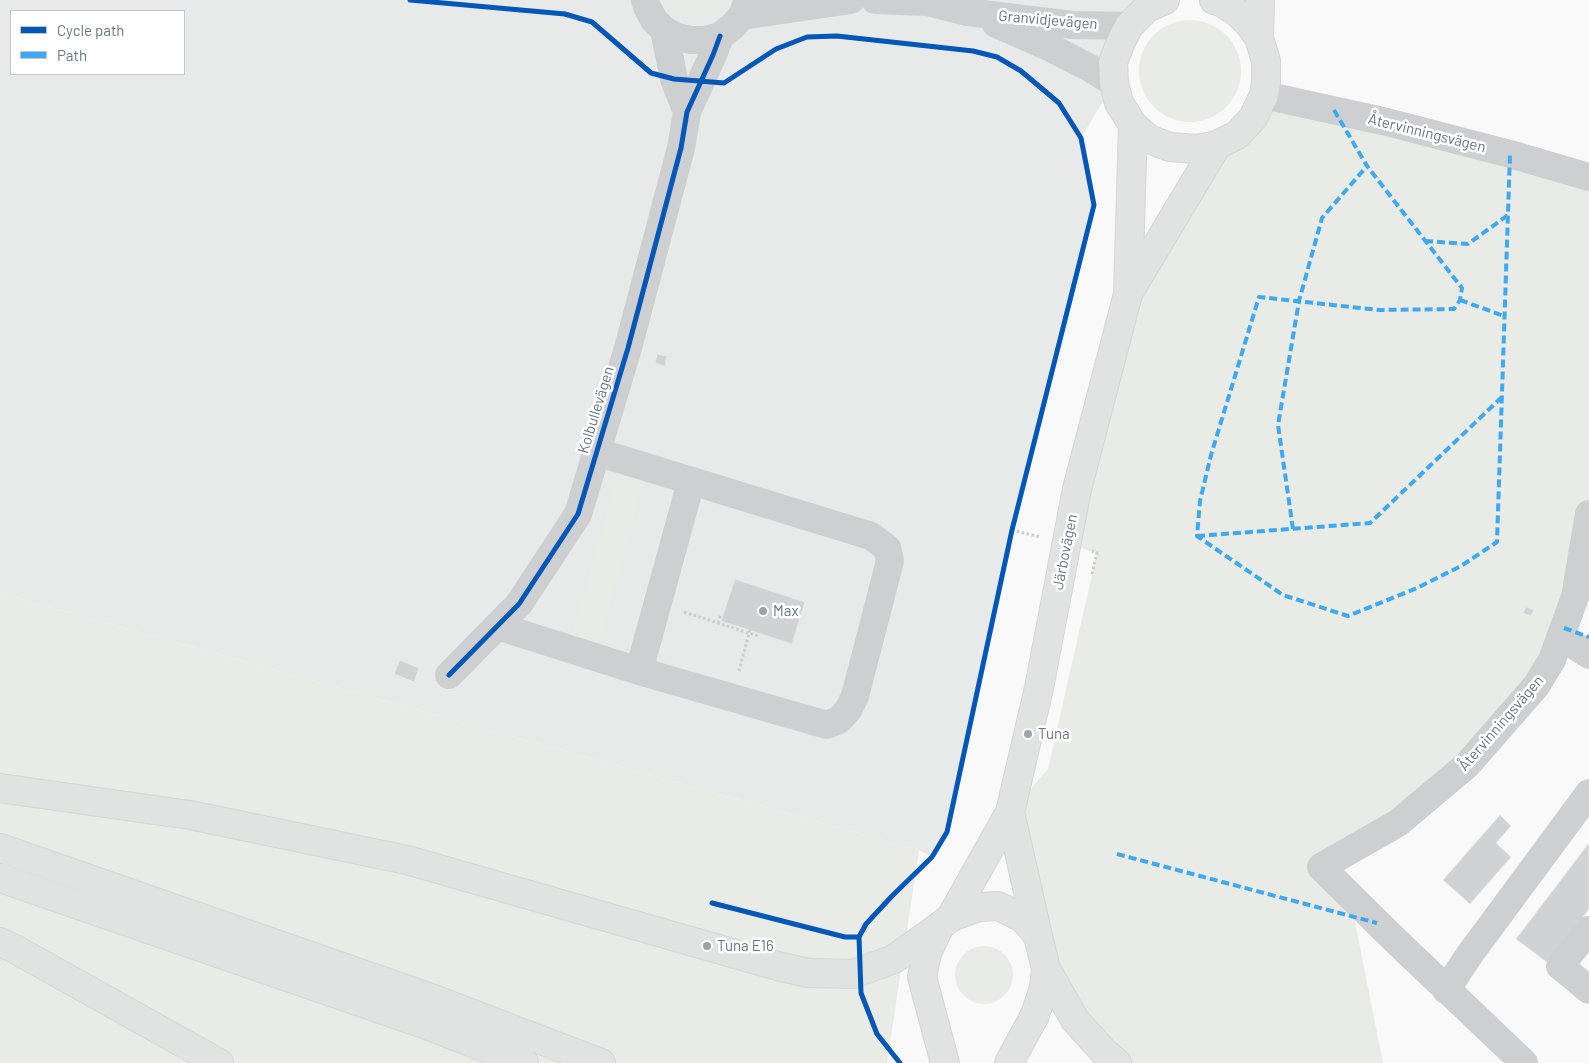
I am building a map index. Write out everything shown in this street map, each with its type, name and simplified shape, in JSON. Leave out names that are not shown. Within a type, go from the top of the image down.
[{"type":"main road","points":[[1165,0],[1147,8],[1129,26],[1113,62],[1114,83],[1119,103],[1133,125],[1149,138],[1170,147],[1197,149],[1217,145],[1237,135],[1253,118],[1264,95],[1266,83],[1266,61],[1259,38],[1250,24],[1238,13],[1221,2],[1214,0]]},
{"type":"main road","points":[[1259,38],[1260,0]]},
{"type":"main road","name":"Järbovägen","points":[[945,1063],[922,977],[928,953],[1010,812],[1038,688],[1077,489],[1128,294],[1133,125]]},
{"type":"main road","name":"Järbovägen","points":[[1128,294],[1217,145]]},
{"type":"main road","points":[[0,788],[190,815],[406,860],[781,967],[809,973],[853,974],[886,962],[894,959],[946,922]]},
{"type":"main road","name":"Järbovägen","points":[[1009,1063],[1035,1015],[1044,988],[1046,969],[1010,812]]},
{"type":"main road","points":[[0,848],[431,998],[601,1063]]},
{"type":"main road","points":[[0,878],[424,1024],[524,1063]]},
{"type":"main road","name":"Järbovägen","points":[[946,922],[979,907],[998,906],[1023,918],[1038,936]]},
{"type":"main road","points":[[0,942],[219,1063]]},
{"type":"main road","points":[[1046,969],[1075,1020],[1105,1053],[1117,1063]]},
{"type":"street","points":[[639,2],[664,30],[677,37],[705,40],[720,36],[732,28],[745,8],[851,0]]},
{"type":"street","name":"Granvidjevägen","points":[[875,0],[927,2],[1073,26],[1129,26]]},
{"type":"street","name":"Granvidjevägen","points":[[971,8],[1090,68],[1114,83]]},
{"type":"street","points":[[664,30],[674,79],[687,112]]},
{"type":"street","name":"Kolbullevägen","points":[[449,675],[519,604],[578,514],[628,348],[681,148],[687,112],[720,36]]},
{"type":"street","name":"Återvinningsvägen","points":[[1264,95],[1387,122],[1589,177]]},
{"type":"street","points":[[497,626],[827,726],[839,720],[848,710],[855,696],[890,561],[887,548],[871,536],[597,452]]},
{"type":"street","points":[[639,670],[691,482]]},
{"type":"street","name":"Återvinningsvägen","points":[[1446,990],[1321,867],[1398,823],[1467,766],[1536,686],[1552,660],[1575,597],[1589,514]]},
{"type":"street","points":[[1561,636],[1589,655]]},
{"type":"street","points":[[1524,1063],[1446,990],[1470,954],[1589,793]]},
{"type":"street","points":[[1589,930],[1560,966],[1589,990]]},
{"type":"path","points":[[1010,538],[1014,521]]},
{"type":"path","points":[[657,604],[758,636]]},
{"type":"path","points":[[718,623],[721,614]]},
{"type":"path","points":[[731,697],[750,632]]},
{"type":"shaded area","points":[[0,0],[1165,0],[1147,8],[1114,83],[1081,138],[1094,205],[1033,444],[996,603],[947,832],[932,857],[919,850],[0,593]]},
{"type":"shaded area","points":[[676,0],[723,0],[710,12],[701,15],[683,10]]},
{"type":"shaded area","points":[[1190,20],[1209,24],[1226,35],[1237,52],[1241,71],[1237,90],[1226,107],[1209,118],[1190,122],[1171,118],[1154,107],[1143,90],[1139,71],[1143,52],[1154,35],[1171,24]]},
{"type":"shaded area","points":[[1264,95],[1589,177],[1589,514],[1561,636],[1467,765],[1321,867],[1354,917],[1383,1063],[1117,1063],[1075,1020],[1010,812],[1048,769],[1097,553],[1067,544],[1128,294]]},
{"type":"shaded area","points":[[621,461],[648,469],[599,644],[568,648]]},
{"type":"shaded area","points":[[0,593],[919,850],[887,1063],[0,1063]]},
{"type":"shaded area","points":[[978,946],[990,946],[1005,954],[1013,969],[1013,981],[1005,996],[990,1004],[978,1004],[963,996],[955,981],[955,969],[963,954]]},
{"type":"building","points":[[657,354],[667,356],[665,366],[655,363]]},
{"type":"building","name":"Max","points":[[735,579],[805,602],[792,644],[721,621]]},
{"type":"building","points":[[1526,607],[1534,610],[1531,616],[1523,613]]},
{"type":"building","points":[[400,660],[419,668],[414,682],[394,674]]},
{"type":"building","points":[[1500,815],[1511,826],[1496,843],[1511,857],[1470,904],[1443,880]]},
{"type":"building","points":[[1589,843],[1589,909],[1548,963],[1516,939]]},
{"type":"marked path","points":[[1334,110],[1367,166],[1462,288],[1460,300],[1454,309],[1379,310],[1259,297],[1211,455],[1200,501],[1197,536],[1283,595],[1348,616],[1417,588],[1461,566],[1497,542],[1510,154]]},
{"type":"marked path","points":[[1293,529],[1278,425],[1299,301],[1322,218],[1367,166]]},
{"type":"marked path","points":[[1425,241],[1468,244],[1508,215]]},
{"type":"marked path","points":[[1460,300],[1504,316]]},
{"type":"marked path","points":[[1197,536],[1370,523],[1502,397]]},
{"type":"marked path","points":[[1564,628],[1589,637]]},
{"type":"marked path","points":[[1117,854],[1377,923]]},
{"type":"cycle path","points":[[410,0],[565,14],[592,22],[651,73],[674,79],[724,83],[776,49],[807,37],[837,36],[973,51],[997,57],[1021,71],[1059,103],[1081,138],[1094,205],[1012,530],[947,832],[932,857],[866,924],[859,937],[861,993],[877,1034],[900,1063]]},
{"type":"cycle path","points":[[449,675],[519,604],[578,514],[628,348],[681,148],[687,112],[720,36]]},
{"type":"cycle path","points":[[712,903],[845,937],[859,937]]},
{"type":"place","name":"Max","points":[[763,611]]},
{"type":"place","name":"Tuna","points":[[1028,734]]},
{"type":"place","name":"Tuna E16","points":[[707,946]]}]
